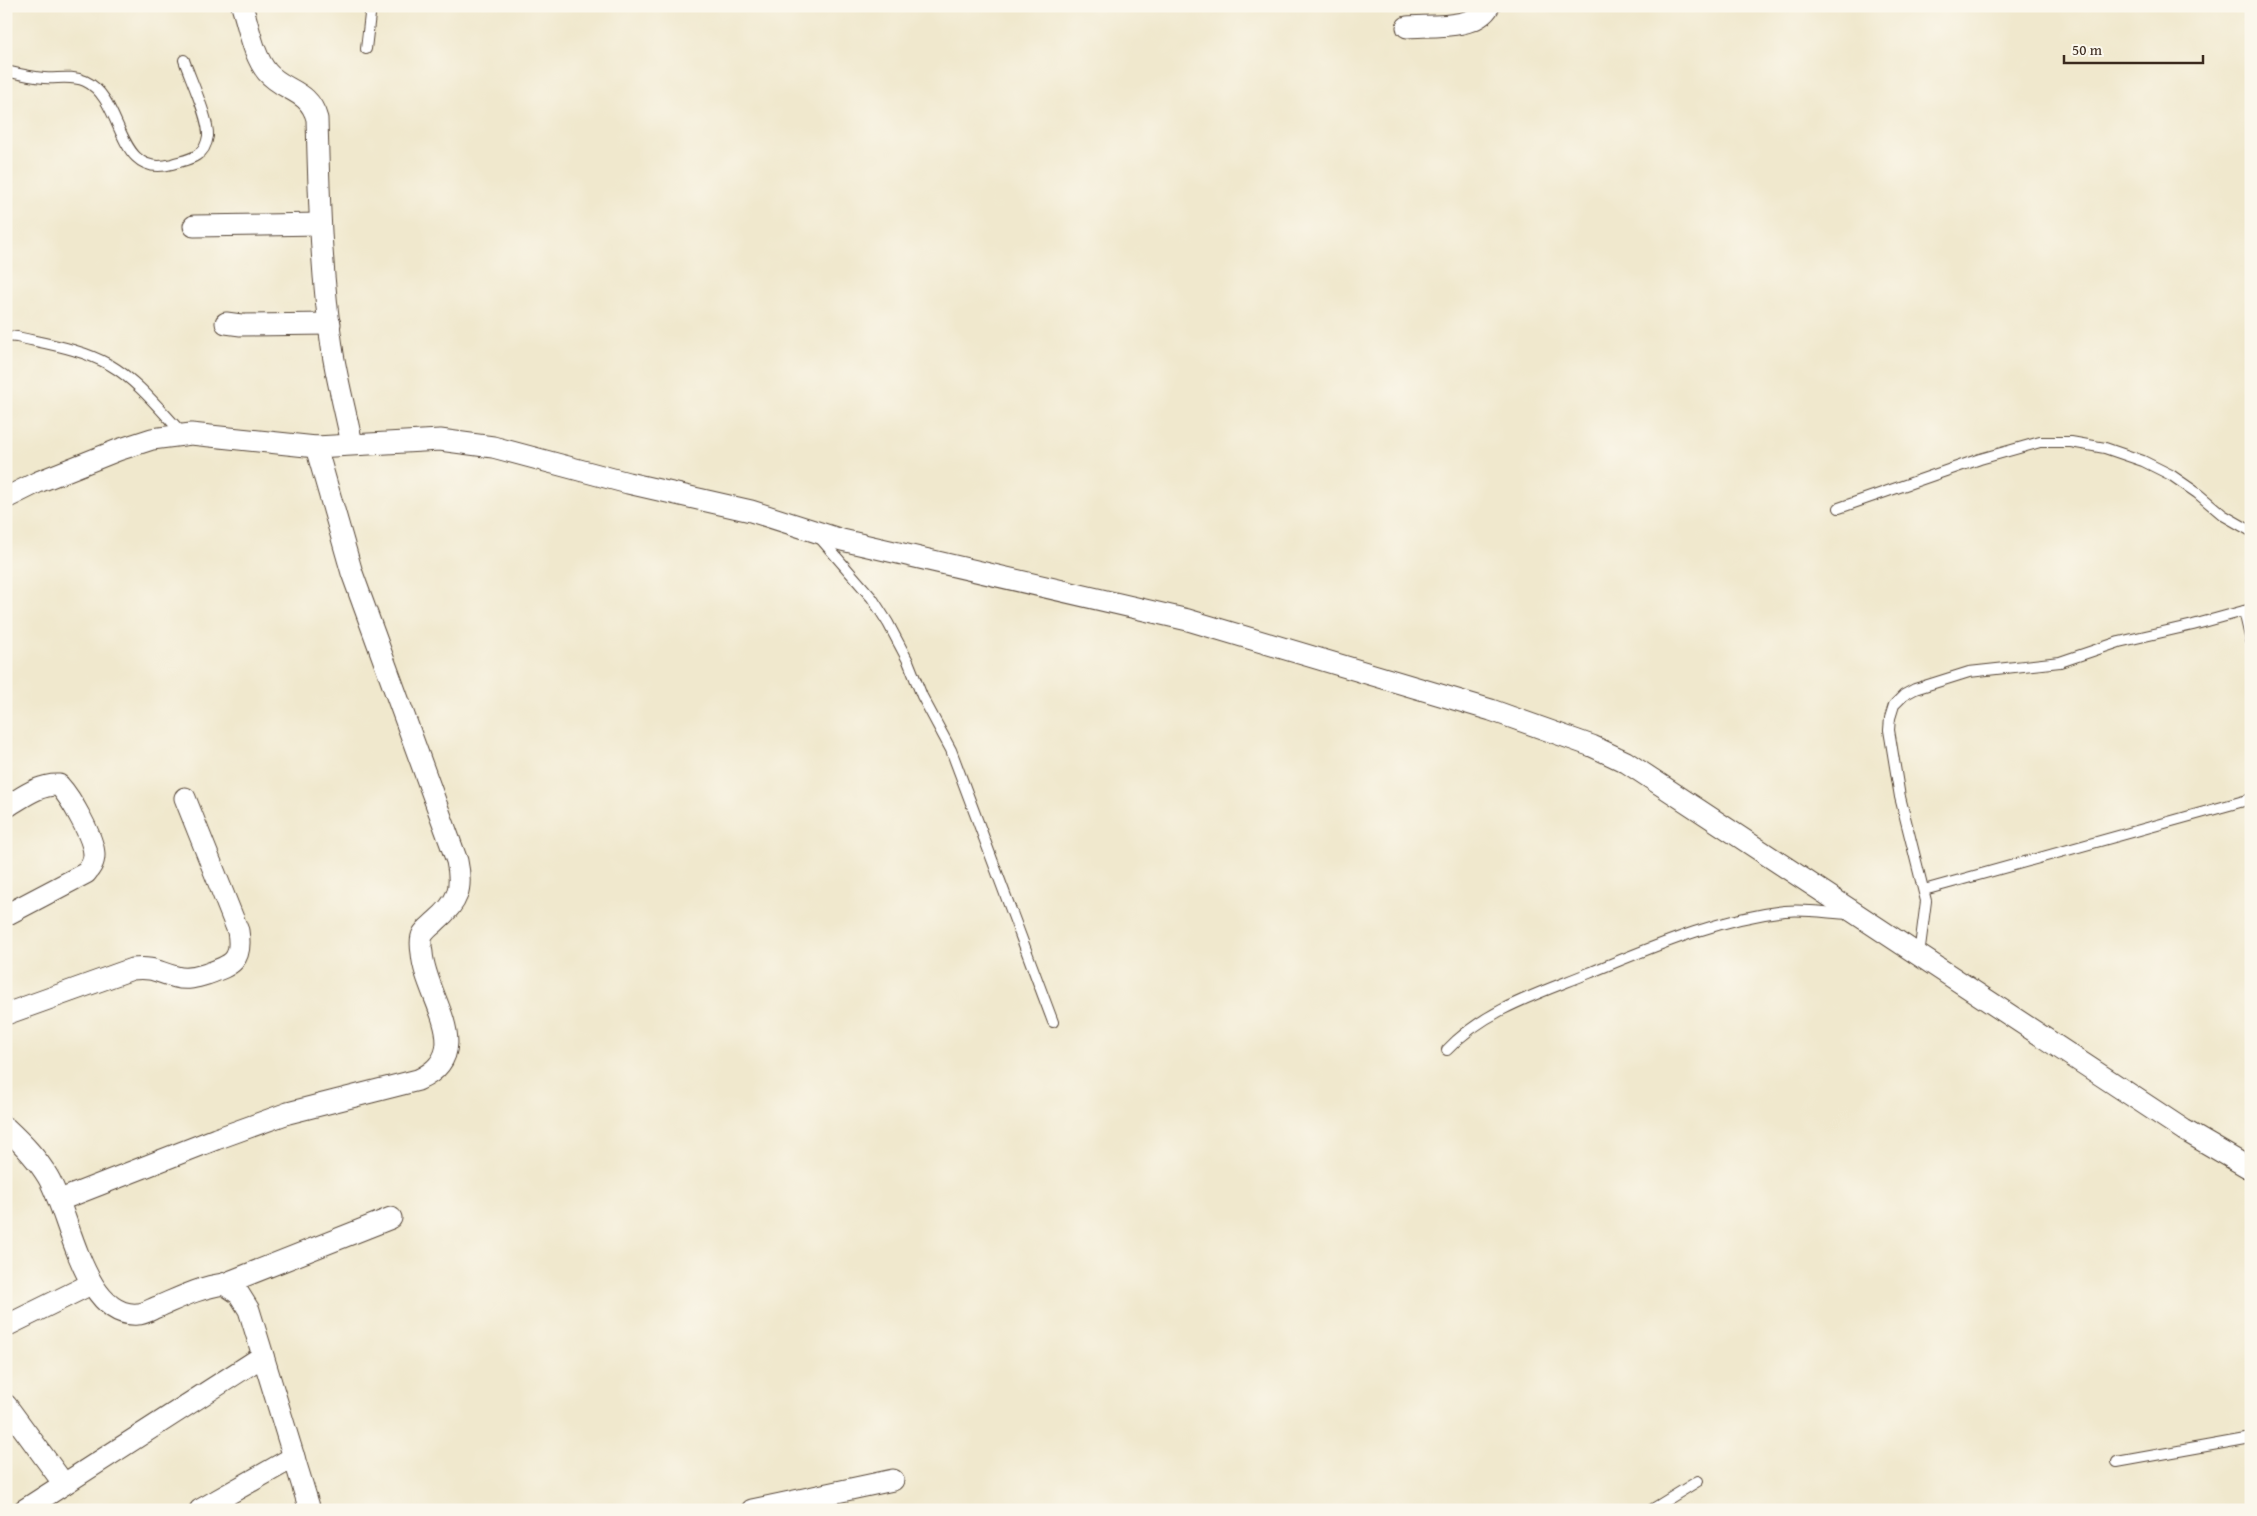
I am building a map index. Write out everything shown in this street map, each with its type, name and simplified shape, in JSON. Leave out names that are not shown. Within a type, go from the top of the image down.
[{"type":"street","points":[[242,6],[254,45],[267,72],[278,82],[306,99],[314,108],[317,118],[320,224],[333,354],[352,444]]},
{"type":"street","points":[[1407,27],[1465,23],[1477,19],[1485,13],[1489,6]]},
{"type":"street","points":[[194,226],[320,224]]},
{"type":"street","points":[[226,322],[241,325],[330,324]]},
{"type":"street","points":[[6,498],[38,482],[118,450],[152,439],[184,435],[316,447],[440,440],[493,447],[628,484],[751,511],[851,542],[1188,620],[1491,710],[1592,746],[1626,762],[2184,1130],[2251,1169]]},
{"type":"street","points":[[60,1200],[288,1113],[418,1080],[432,1074],[442,1064],[448,1047],[446,1030],[422,956],[421,943],[422,935],[455,901],[460,874],[457,861],[352,573],[316,447]]},
{"type":"street","points":[[6,807],[38,788],[48,785],[59,785],[66,793],[90,840],[94,855],[92,865],[86,873],[6,915]]},
{"type":"street","points":[[6,1014],[132,969],[148,967],[177,977],[194,978],[229,966],[237,956],[240,944],[238,931],[185,798]]},
{"type":"street","points":[[6,1128],[29,1150],[48,1177],[60,1200],[90,1284],[104,1301],[117,1312],[139,1314],[206,1286],[224,1284],[391,1218]]},
{"type":"street","points":[[6,1326],[90,1284]]},
{"type":"street","points":[[224,1284],[239,1294],[249,1310],[310,1510]]},
{"type":"street","points":[[24,1510],[263,1356]]},
{"type":"street","points":[[6,1405],[64,1484]]},
{"type":"street","points":[[200,1510],[294,1457]]},
{"type":"street","points":[[752,1510],[893,1480]]},
{"type":"lane","points":[[366,49],[371,6]]},
{"type":"lane","points":[[6,71],[46,78],[67,78],[86,81],[97,90],[109,107],[131,152],[142,163],[160,166],[193,158],[202,152],[208,135],[184,60]]},
{"type":"lane","points":[[6,336],[94,356],[112,366],[134,383],[184,435]]},
{"type":"lane","points":[[1839,508],[1980,459],[2040,442],[2071,442],[2105,448],[2171,475],[2197,493],[2223,515],[2251,531]]},
{"type":"lane","points":[[815,532],[872,598],[908,661],[922,696],[951,750],[1052,1022]]},
{"type":"lane","points":[[1919,956],[1926,901],[1900,797],[1889,730],[1894,706],[1904,695],[1915,689],[1969,672],[2060,662],[2119,642],[2247,610],[2251,641]]},
{"type":"lane","points":[[1924,890],[2251,799]]},
{"type":"lane","points":[[1447,1050],[1462,1034],[1482,1020],[1517,1003],[1677,937],[1742,918],[1787,911],[1855,914]]},
{"type":"lane","points":[[2117,1462],[2251,1438]]},
{"type":"lane","points":[[1651,1510],[1698,1481]]}]
